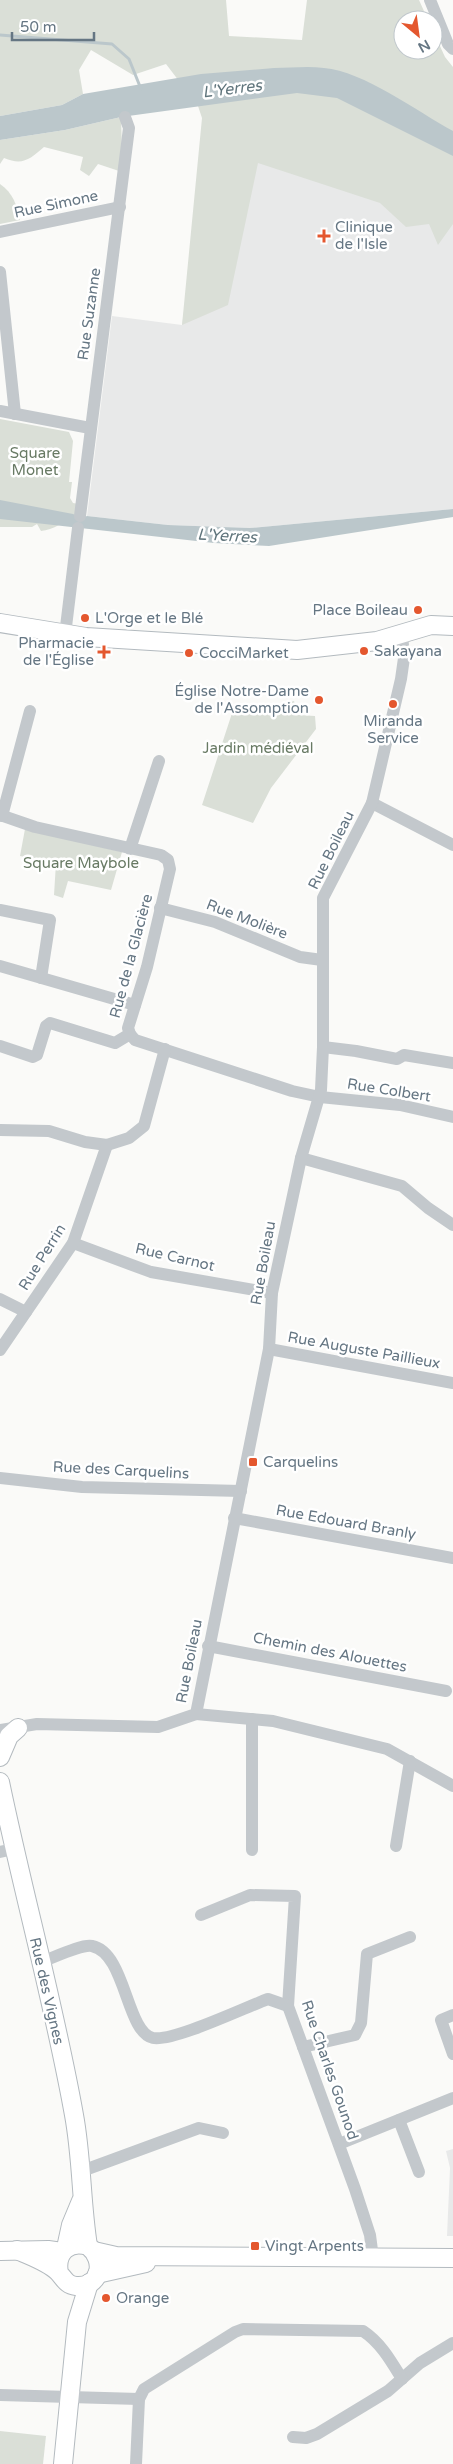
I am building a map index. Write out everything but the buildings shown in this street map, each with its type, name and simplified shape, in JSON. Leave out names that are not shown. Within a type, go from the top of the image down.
[{"type":"street","points":[[430,0],[448,44],[453,49]]},
{"type":"street","name":"Rue Suzanne","points":[[65,635],[90,428],[120,207],[128,128],[125,117]]},
{"type":"street","name":"Rue Simone","points":[[0,232],[120,207]]},
{"type":"street","points":[[0,272],[15,414]]},
{"type":"street","points":[[0,411],[90,428]]},
{"type":"street","points":[[0,623],[65,635],[297,650],[370,642],[431,626],[453,626]]},
{"type":"street","name":"Rue Boileau","points":[[0,1730],[38,1724],[158,1726],[196,1714],[208,1646],[269,1349],[272,1293],[301,1158],[320,1096],[324,1047],[322,960],[324,898],[372,803],[401,679],[404,658],[402,633]]},
{"type":"street","points":[[388,682],[401,679]]},
{"type":"street","points":[[1,815],[30,711]]},
{"type":"street","points":[[130,849],[158,761]]},
{"type":"street","points":[[372,803],[453,845]]},
{"type":"street","name":"Rue de la Glacière","points":[[1,815],[35,827],[161,855],[168,860],[170,869],[147,967],[128,1028],[134,1040],[292,1091],[320,1096]]},
{"type":"street","name":"Rue Molière","points":[[160,908],[215,922],[300,957],[322,960]]},
{"type":"street","points":[[0,910],[50,920],[40,978]]},
{"type":"street","points":[[0,966],[135,1006]]},
{"type":"street","points":[[0,1046],[33,1057],[37,1055],[46,1026],[50,1024],[116,1043],[130,1034]]},
{"type":"street","points":[[324,1047],[397,1059],[404,1055],[453,1063]]},
{"type":"street","points":[[0,1130],[49,1131],[85,1142],[107,1145],[129,1138],[144,1126],[165,1049]]},
{"type":"street","name":"Rue Colbert","points":[[320,1096],[400,1105],[453,1117]]},
{"type":"street","name":"Rue Perrin","points":[[0,1350],[73,1243],[107,1145]]},
{"type":"street","points":[[301,1158],[402,1186],[428,1208],[453,1225]]},
{"type":"street","name":"Rue Carnot","points":[[73,1243],[151,1272],[272,1293]]},
{"type":"street","points":[[0,1299],[26,1312]]},
{"type":"street","name":"Rue Auguste Paillieux","points":[[269,1349],[453,1383]]},
{"type":"street","name":"Rue des Carquelins","points":[[0,1478],[82,1487],[241,1491]]},
{"type":"street","name":"Rue Edouard Branly","points":[[234,1518],[453,1558]]},
{"type":"street","name":"Chemin des Alouettes","points":[[208,1646],[446,1691]]},
{"type":"street","points":[[196,1714],[273,1721],[387,1749],[453,1786]]},
{"type":"street","points":[[252,1720],[252,1850]]},
{"type":"street","points":[[0,1756],[9,1736],[18,1728]]},
{"type":"street","points":[[396,1846],[410,1761]]},
{"type":"street","name":"Rue des Vignes","points":[[0,1782],[7,1850],[42,1962],[74,2116],[82,2171],[82,2201],[91,2249]]},
{"type":"street","name":"Rue Charles Gounod","points":[[201,1915],[250,1895],[295,1896],[288,2006],[370,2235],[373,2258]]},
{"type":"street","points":[[303,2047],[355,2035],[361,2023],[367,1954],[410,1938]]},
{"type":"street","points":[[42,1962],[83,1947],[92,1946],[105,1953],[113,1964],[141,2029],[153,2038],[171,2037],[268,1999],[288,2006]]},
{"type":"street","points":[[453,2016],[441,2020],[453,2054]]},
{"type":"street","points":[[339,2144],[453,2098]]},
{"type":"street","points":[[399,2120],[419,2172]]},
{"type":"street","points":[[82,2171],[199,2128],[223,2133]]},
{"type":"street","name":"Rue des Vignes","points":[[64,2250],[71,2225],[82,2201]]},
{"type":"street","points":[[8,2251],[64,2250],[77,2244],[116,2256],[453,2258]]},
{"type":"street","points":[[63,2464],[77,2322],[99,2262],[91,2249]]},
{"type":"street","points":[[64,2250],[58,2258],[62,2278],[77,2322]]},
{"type":"street","points":[[8,2251],[78,2286],[135,2264],[161,2262],[187,2256]]},
{"type":"street","points":[[136,2464],[140,2399],[144,2389],[235,2332],[243,2330],[363,2331],[374,2338],[402,2379]]},
{"type":"street","points":[[294,2437],[306,2438],[317,2434],[388,2391],[420,2363],[453,2343]]},
{"type":"street","points":[[0,2396],[140,2399]]},
{"type":"shaded area","name":"Clinique de l'Isle","points":[[215,110],[453,156],[453,509],[250,528],[168,525],[87,516],[112,316],[182,325]]},
{"type":"shaded area","points":[[453,2149],[453,2236],[447,2236],[450,2168],[446,2151]]},
{"type":"green space","points":[[0,0],[226,0],[229,36],[302,40],[307,0],[419,0],[424,10],[393,10],[393,60],[443,60],[443,53],[453,67],[453,224],[438,245],[429,224],[406,227],[380,203],[258,163],[228,305],[182,325],[202,118],[198,106],[166,64],[133,75],[91,50],[79,70],[83,94],[62,105],[0,116]]},
{"type":"green space","points":[[121,117],[122,150],[119,171],[98,164],[89,176],[80,170],[83,157],[44,147],[26,160],[16,161],[4,158],[0,164],[0,140],[65,130]]},
{"type":"green space","points":[[0,184],[14,200],[20,220],[0,224]]},
{"type":"green space","name":"Square Monet","points":[[0,419],[69,432],[73,441],[69,482],[72,482],[70,498],[73,503],[79,504],[77,516],[41,531],[37,524],[32,527],[0,527]]},
{"type":"green space","name":"Jardin médiéval","points":[[294,701],[298,715],[315,716],[316,729],[271,788],[253,823],[202,805],[235,704],[250,709],[257,709]]},
{"type":"green space","name":"Square Maybole","points":[[25,829],[122,852],[111,890],[68,881],[63,898],[54,895],[56,863],[20,856]]},
{"type":"green space","points":[[0,2431],[46,2436],[43,2464],[0,2464]]},
{"type":"water","name":"L'Yerres","points":[[274,68],[324,68],[356,76],[373,84],[453,131],[453,156],[337,98],[297,93],[121,117],[65,130],[0,140],[0,116],[62,105],[83,94],[201,74]]},
{"type":"water","name":"L'Yerres","points":[[0,500],[73,514],[82,518],[87,516],[168,525],[250,528],[453,509],[453,517],[269,546],[214,543],[0,519]]},
{"type":"waterway","points":[[0,35],[112,44],[129,59],[141,89]]},
{"type":"place","name":"Clinique de l'Isle","points":[[324,236]]},
{"type":"place","name":"Place Boileau","points":[[418,610]]},
{"type":"place","name":"L'Orge et le Blé","points":[[85,618]]},
{"type":"place","name":"Sakayana","points":[[364,651]]},
{"type":"place","name":"Pharmacie de l'Église","points":[[104,652]]},
{"type":"place","name":"CocciMarket","points":[[189,653]]},
{"type":"place","name":"Église Notre-Dame de l'Assomption","points":[[319,700]]},
{"type":"place","name":"Miranda Service","points":[[393,704]]},
{"type":"place","name":"Carquelins","points":[[253,1462]]},
{"type":"place","name":"Vingt Arpents","points":[[255,2246]]},
{"type":"place","name":"Orange","points":[[106,2298]]}]
